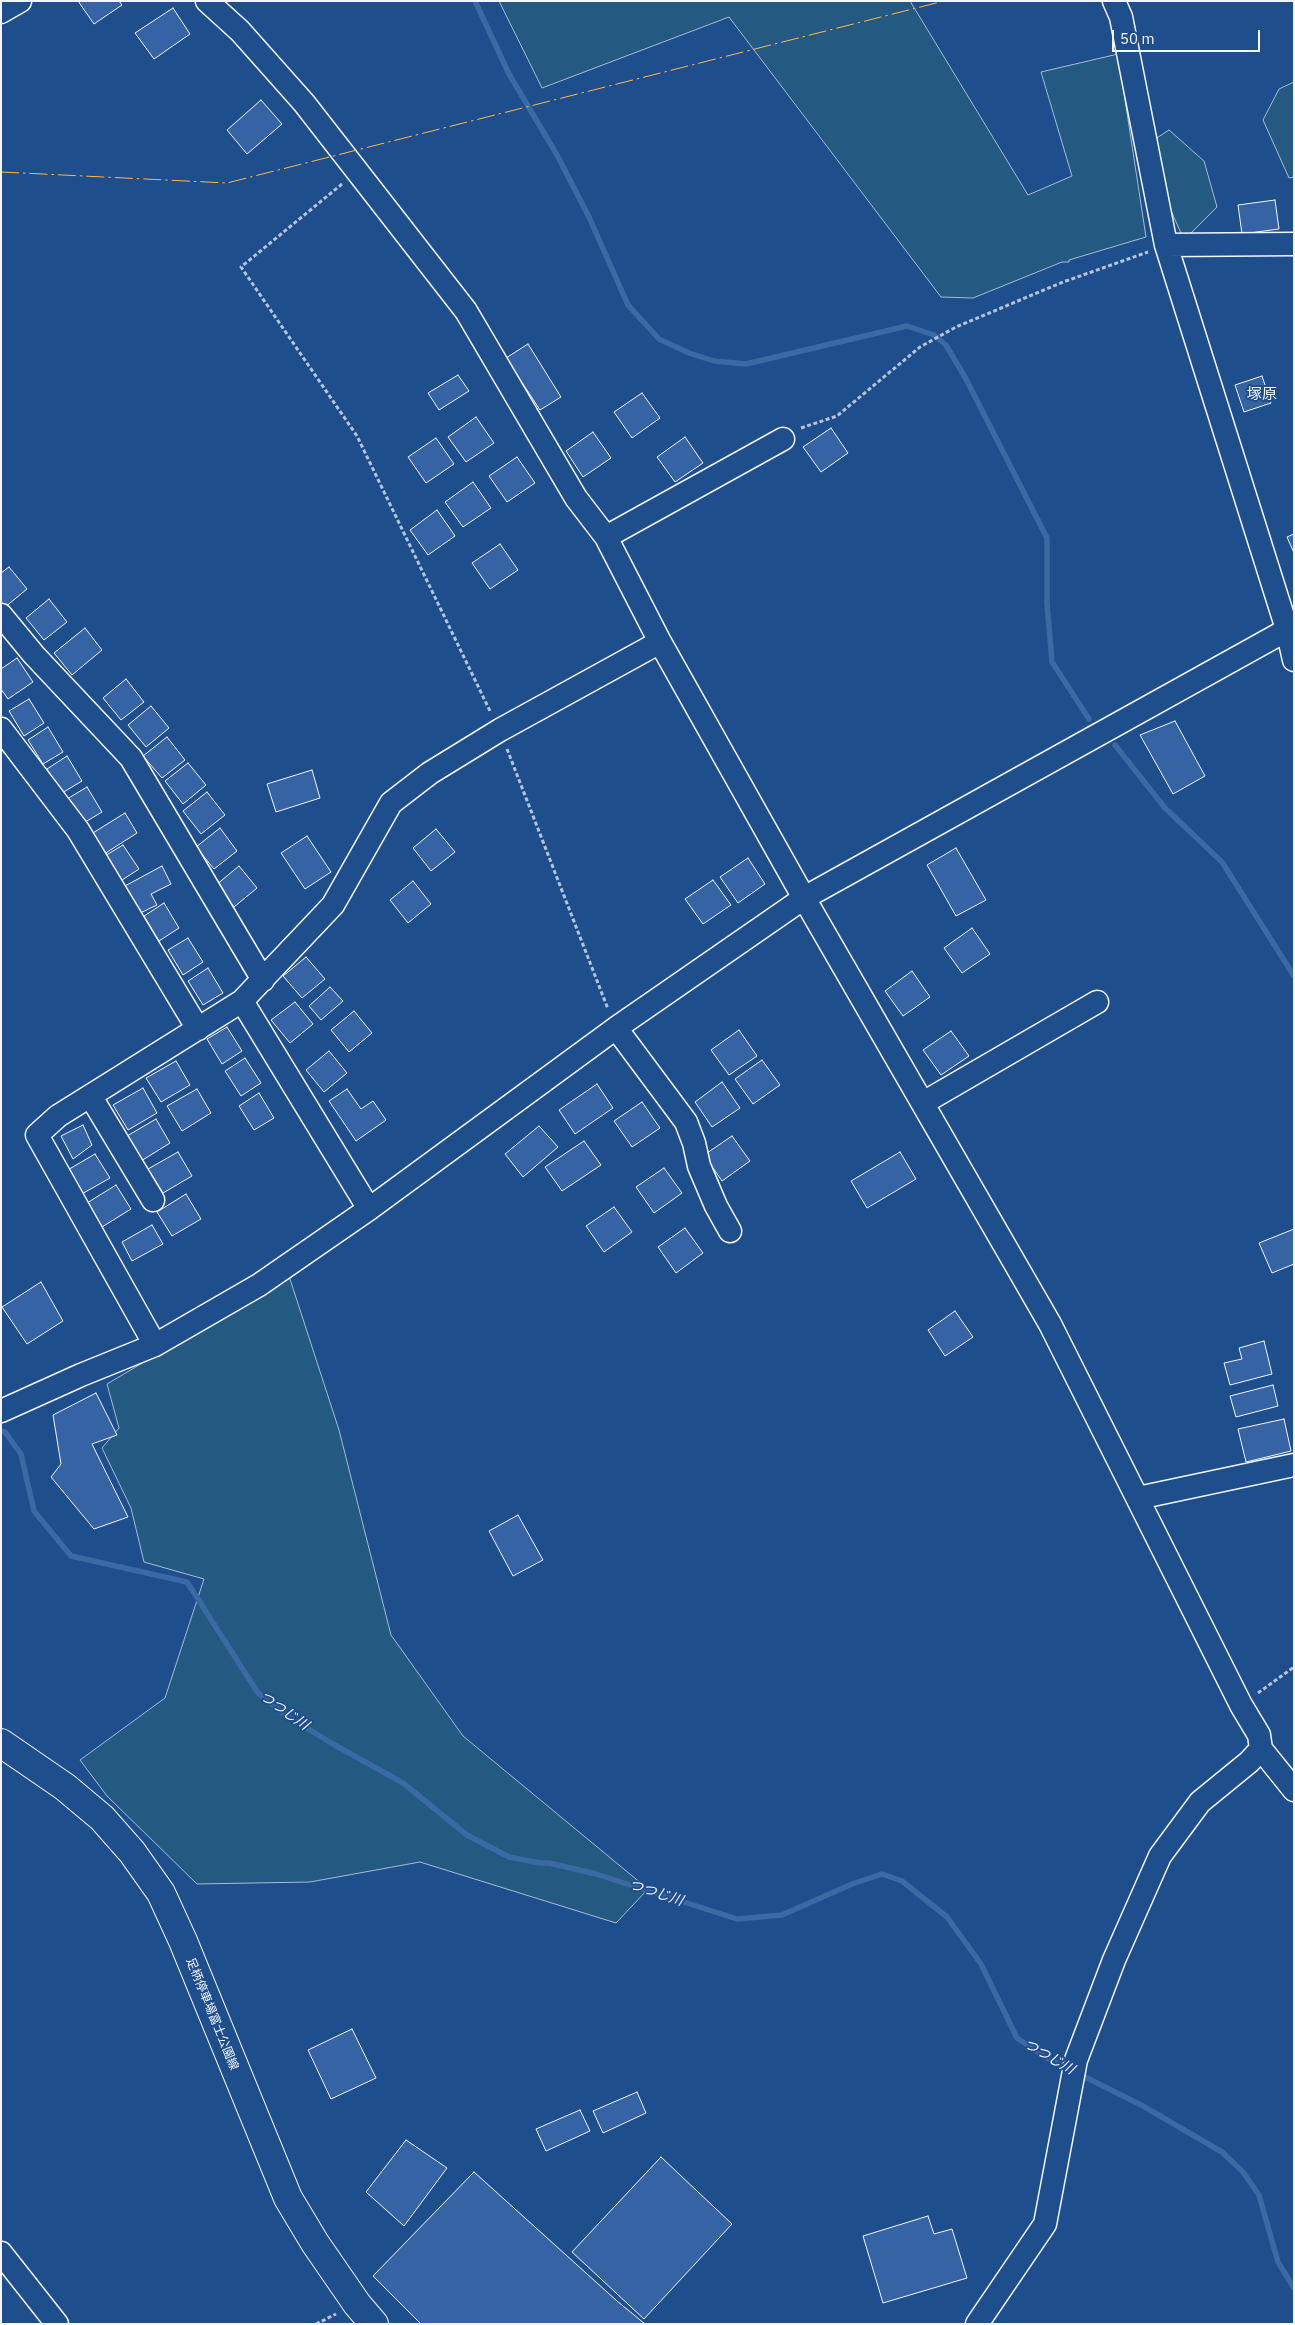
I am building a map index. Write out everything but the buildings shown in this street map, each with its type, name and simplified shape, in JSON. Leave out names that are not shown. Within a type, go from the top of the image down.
[{"type":"main road","name":"足柄停車場富士公園線","points":[[1,1743],[65,1787],[102,1818],[132,1852],[161,1893],[183,1941],[288,2198],[314,2243],[357,2304],[374,2324]]},
{"type":"street","points":[[1,12],[20,1]]},
{"type":"street","points":[[207,1],[240,31],[304,103],[466,311],[576,498],[606,537],[660,642],[804,898],[1050,1324],[1241,1705],[1259,1735],[1261,1749],[1294,1790]]},
{"type":"street","points":[[1114,1],[1121,17],[1166,245],[1290,627],[1294,660]]},
{"type":"street","points":[[1166,245],[1294,244]]},
{"type":"street","points":[[606,537],[783,439]]},
{"type":"street","points":[[1,616],[34,655],[131,758],[264,980]]},
{"type":"street","points":[[1,1411],[81,1375],[155,1345],[259,1285],[369,1209],[616,1028],[804,898],[1290,627]]},
{"type":"street","points":[[155,1345],[37,1135],[58,1116],[242,1001],[333,906],[391,803],[430,774],[500,730],[660,642]]},
{"type":"street","points":[[1,730],[78,830],[198,1029]]},
{"type":"street","points":[[242,1001],[369,1209]]},
{"type":"street","points":[[922,1103],[1097,1002]]},
{"type":"street","points":[[616,1028],[686,1122],[694,1143],[699,1166],[716,1206],[730,1231]]},
{"type":"street","points":[[91,1097],[153,1200]]},
{"type":"street","points":[[1138,1498],[1294,1465]]},
{"type":"street","points":[[978,2324],[1045,2224],[1076,2060],[1114,1960],[1160,1856],[1200,1802],[1249,1762],[1261,1749]]},
{"type":"street","points":[[1,2252],[56,2324]]},
{"type":"path","points":[[357,171],[241,267],[356,436],[500,730],[616,1028]]},
{"type":"path","points":[[783,439],[796,430],[837,416],[920,347],[956,327],[1063,282],[1166,245]]},
{"type":"path","points":[[1241,1705],[1294,1668]]},
{"type":"shaded area","points":[[499,1],[910,1],[1028,195],[1072,176],[1041,72],[1118,54],[1146,237],[1069,260],[1069,262],[1062,262],[973,298],[941,297],[729,17],[542,88]]},
{"type":"shaded area","points":[[1294,82],[1294,177],[1289,178],[1263,120],[1279,89]]},
{"type":"shaded area","points":[[1169,130],[1204,161],[1217,207],[1184,240],[1158,181],[1149,143]]},
{"type":"shaded area","points":[[289,1276],[339,1430],[391,1635],[463,1736],[648,1889],[616,1923],[420,1862],[310,1882],[197,1884],[107,1796],[80,1760],[165,1698],[204,1579],[144,1562],[131,1508],[102,1448],[119,1428],[107,1384]]},
{"type":"waterway","points":[[475,1],[509,74],[557,155],[589,217],[628,305],[659,339],[689,353],[714,361],[746,364],[907,326],[934,335],[946,345],[966,379],[1047,538],[1047,603],[1052,662],[1089,719]]},
{"type":"waterway","points":[[1115,745],[1165,808],[1222,862],[1294,976]]},
{"type":"waterway","name":"つつじ川","points":[[1,1431],[5,1432],[21,1454],[34,1511],[71,1556],[187,1582],[258,1693],[287,1716],[403,1783],[467,1835],[509,1857],[549,1863],[596,1874],[737,1919],[782,1915],[852,1884],[882,1874],[902,1881],[947,1917],[981,1964],[1017,2038],[1045,2057],[1070,2070]]},
{"type":"waterway","name":"つつじ川","points":[[1079,2074],[1143,2106],[1222,2152],[1243,2172],[1259,2195],[1278,2262],[1294,2288]]},
{"type":"power","points":[[1,172],[227,183],[944,1]]},
{"type":"district","name":"塚原","points":[[1262,395]]}]
